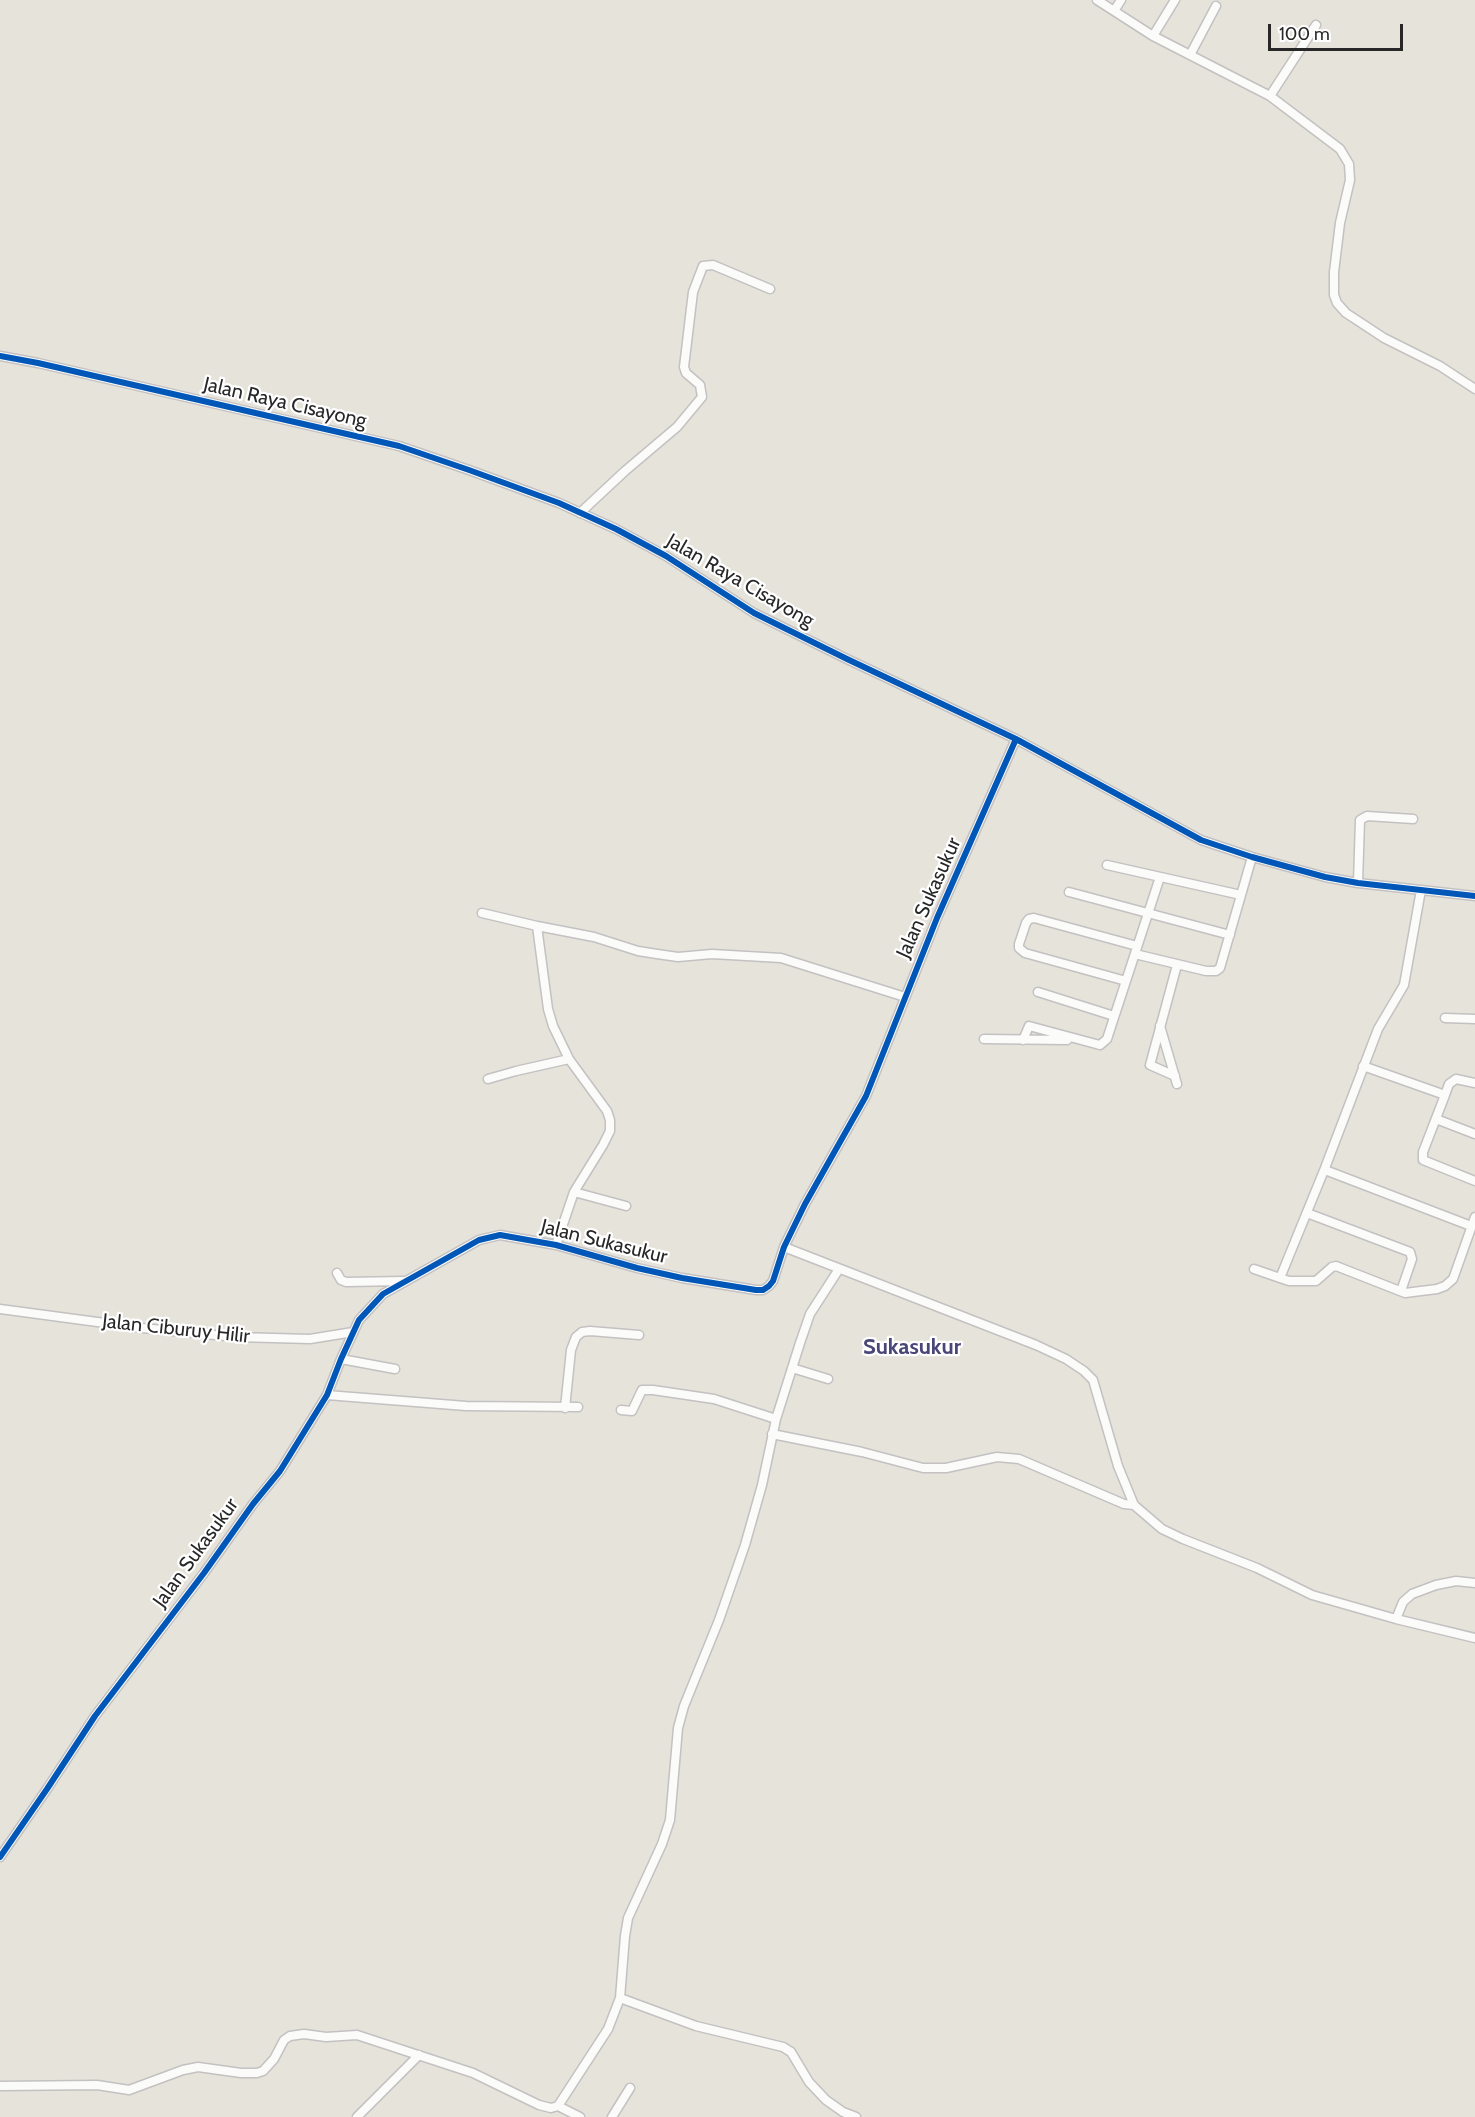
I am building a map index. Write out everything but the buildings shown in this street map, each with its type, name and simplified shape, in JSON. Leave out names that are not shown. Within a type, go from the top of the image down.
[{"type":"street","points":[[1097,0],[1153,36],[1270,96],[1340,149],[1349,164],[1350,180],[1340,223],[1334,272],[1334,295],[1337,303],[1346,313],[1384,338],[1440,366],[1475,389]]},
{"type":"street","points":[[1114,11],[1122,0]]},
{"type":"street","points":[[1153,36],[1175,0]]},
{"type":"street","points":[[1190,55],[1216,6]]},
{"type":"street","points":[[1270,96],[1316,25]]},
{"type":"street","points":[[580,513],[677,427],[702,397],[700,385],[686,373],[684,367],[693,292],[703,266],[713,264],[770,289]]},
{"type":"street","name":"Jalan Raya Cisayong","points":[[0,356],[399,446],[549,499],[616,529],[666,556],[754,613],[1016,739],[1201,840],[1324,878],[1475,897]]},
{"type":"street","name":"Jalan Sukasukur","points":[[0,1857],[95,1716],[280,1471],[327,1395],[352,1332],[370,1306],[382,1294],[479,1240],[500,1235],[556,1245],[637,1268],[756,1290],[763,1290],[773,1281],[784,1247],[805,1204],[866,1096],[937,918],[1016,739]]},
{"type":"street","points":[[1358,883],[1360,820],[1367,816],[1413,819]]},
{"type":"street","points":[[1126,981],[1025,952],[1019,948],[1019,944],[1026,923],[1034,918],[1177,965],[1216,971],[1220,968],[1252,857]]},
{"type":"street","points":[[1107,865],[1241,895]]},
{"type":"street","points":[[1023,1040],[1029,1026],[1096,1044],[1107,1039],[1160,877]]},
{"type":"street","points":[[1280,1278],[1378,1029],[1404,985],[1421,890]]},
{"type":"street","points":[[1069,892],[1230,935]]},
{"type":"street","points":[[482,913],[594,937],[638,951],[657,954],[678,957],[712,954],[781,958],[905,997]]},
{"type":"street","points":[[537,926],[548,1009],[553,1026],[569,1059],[607,1111],[610,1120],[610,1131],[574,1192],[556,1245]]},
{"type":"street","points":[[1160,1026],[1176,1080],[1150,1065],[1160,1026],[1177,965]]},
{"type":"street","points":[[1038,992],[1114,1016]]},
{"type":"street","points":[[1445,1018],[1475,1018]]},
{"type":"street","points":[[984,1039],[1082,1041]]},
{"type":"street","points":[[488,1079],[569,1059]]},
{"type":"street","points":[[1363,1066],[1445,1095]]},
{"type":"street","points":[[1475,1083],[1456,1079],[1449,1084],[1423,1152],[1423,1160],[1475,1180]]},
{"type":"street","points":[[1436,1119],[1475,1134]]},
{"type":"street","points":[[1324,1170],[1471,1226]]},
{"type":"street","points":[[574,1192],[626,1206]]},
{"type":"street","points":[[1307,1213],[1410,1252],[1412,1259],[1401,1291]]},
{"type":"street","points":[[1254,1269],[1289,1281],[1316,1281],[1336,1266],[1405,1293],[1437,1289],[1453,1279],[1475,1216]]},
{"type":"street","points":[[784,1247],[1036,1345],[1066,1359],[1084,1371],[1093,1380],[1118,1466],[1134,1505]]},
{"type":"street","points":[[0,2086],[97,2085],[129,2090],[183,2070],[198,2067],[257,2073],[274,2059],[284,2040],[296,2035],[326,2037],[357,2035],[473,2073],[539,2105],[551,2108],[558,2106],[604,2036],[620,1998],[628,1918],[662,1844],[670,1820],[678,1728],[694,1679],[719,1620],[745,1545],[762,1485],[776,1419],[810,1314],[839,1269]]},
{"type":"street","points":[[337,1273],[341,1280],[346,1282],[405,1281]]},
{"type":"street","name":"Jalan Ciburuy Hilir","points":[[0,1309],[142,1328],[236,1337],[310,1339],[352,1332]]},
{"type":"street","points":[[566,1407],[571,1350],[576,1337],[582,1332],[590,1331],[639,1335]]},
{"type":"street","points":[[341,1359],[395,1369]]},
{"type":"street","points":[[792,1368],[828,1379]]},
{"type":"street","points":[[621,1410],[632,1411],[642,1390],[653,1390],[714,1399],[776,1419]]},
{"type":"street","points":[[327,1395],[466,1406],[579,1407]]},
{"type":"street","points":[[772,1434],[862,1452],[923,1468],[946,1468],[997,1457],[1019,1459],[1114,1500],[1134,1505],[1162,1529],[1257,1568],[1312,1595],[1475,1638]]},
{"type":"street","points":[[1396,1619],[1403,1602],[1412,1594],[1436,1585],[1456,1581],[1475,1583]]},
{"type":"street","points":[[620,1998],[696,2026],[783,2047],[791,2052],[809,2082],[826,2100],[843,2112],[856,2117]]},
{"type":"street","points":[[357,2117],[419,2055]]},
{"type":"street","points":[[612,2117],[630,2088]]},
{"type":"street","points":[[558,2106],[580,2117]]},
{"type":"cycle path","points":[[0,356],[399,446],[469,470],[559,503],[616,529],[666,556],[754,613],[1016,739],[1201,840],[1325,877],[1358,883],[1475,896]]},
{"type":"cycle path","points":[[0,1857],[95,1716],[280,1471],[327,1395],[359,1320],[383,1294],[479,1240],[500,1235],[556,1245],[682,1278],[756,1290],[763,1290],[769,1286],[773,1281],[784,1247],[805,1204],[866,1096],[937,918],[1016,739]]},
{"type":"district","name":"Sukasukur","points":[[912,1348]]}]
